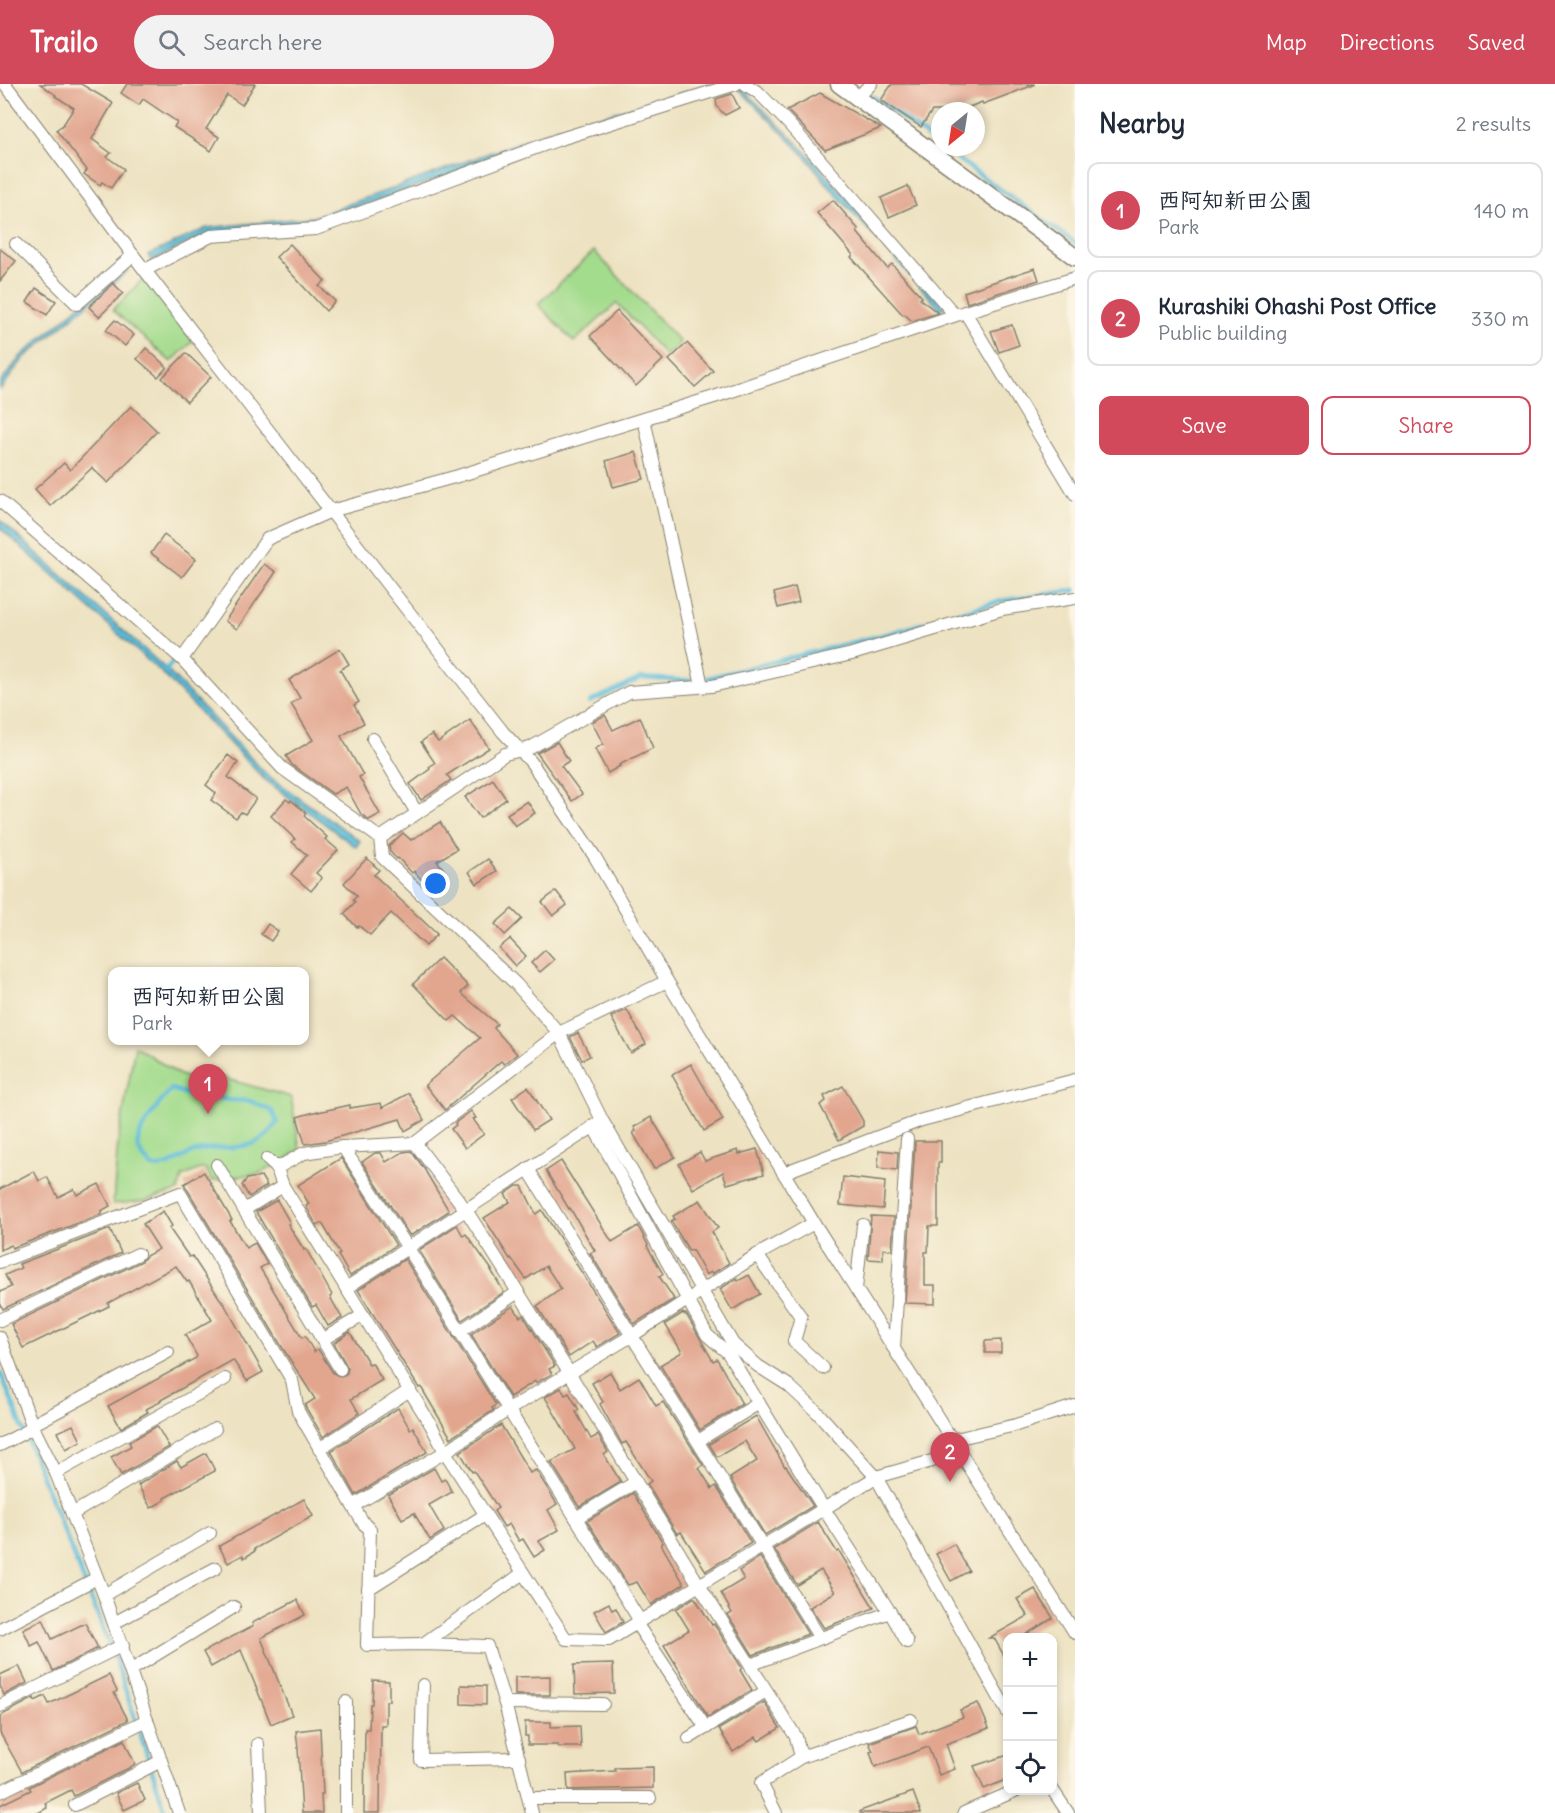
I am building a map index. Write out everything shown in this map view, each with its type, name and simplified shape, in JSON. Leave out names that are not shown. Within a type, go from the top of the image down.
[{"type":"street","points":[[5,84],[133,255],[394,593],[531,762],[595,857],[667,981],[814,1223],[1075,1633]]},
{"type":"street","points":[[145,270],[211,236],[316,229],[557,140],[736,84]]},
{"type":"street","points":[[745,84],[759,93],[789,124],[960,314],[1075,494]]},
{"type":"street","points":[[839,84],[1075,257]]},
{"type":"street","points":[[858,97],[871,84]]},
{"type":"street","points":[[16,244],[77,304],[133,255]]},
{"type":"street","points":[[182,658],[267,539],[331,511],[458,476],[644,419],[1075,278]]},
{"type":"street","points":[[644,419],[702,686]]},
{"type":"street","points":[[0,501],[182,658],[282,768],[380,838],[382,857],[516,984],[559,1033],[598,1123],[707,1335],[728,1353],[907,1642]]},
{"type":"street","points":[[380,838],[505,754],[530,748],[629,692],[712,686],[852,654],[1002,609],[1075,598]]},
{"type":"street","points":[[373,739],[417,813]]},
{"type":"street","points":[[667,981],[559,1033],[415,1143],[343,1147],[304,1154],[277,1168],[271,1163],[410,1390],[445,1452],[566,1639],[609,1640],[876,1477],[960,1453]]},
{"type":"street","points":[[783,1173],[922,1120],[1075,1080]]},
{"type":"street","points":[[346,1288],[598,1123]]},
{"type":"street","points":[[598,1123],[703,1291],[733,1344],[758,1366],[788,1385],[818,1412],[876,1477],[1003,1704]]},
{"type":"street","points":[[894,1348],[907,1139]]},
{"type":"street","points":[[415,1143],[465,1210],[570,1374],[699,1585],[796,1737],[801,1757]]},
{"type":"street","points":[[343,1147],[706,1728]]},
{"type":"street","points":[[217,1165],[340,1369]]},
{"type":"street","points":[[528,1169],[820,1638]]},
{"type":"street","points":[[244,1210],[283,1186]]},
{"type":"street","points":[[0,1262],[180,1193],[292,1380],[298,1411],[352,1506],[370,1529],[367,1645],[488,1646],[505,1703],[532,1813]]},
{"type":"street","points":[[352,1506],[445,1452],[508,1410],[633,1335],[757,1255],[814,1223]]},
{"type":"street","points":[[856,1289],[862,1225]]},
{"type":"street","points":[[0,1320],[138,1254]]},
{"type":"street","points":[[757,1255],[801,1317],[794,1341],[823,1368]]},
{"type":"street","points":[[459,1332],[518,1292]]},
{"type":"street","points":[[322,1340],[363,1315]]},
{"type":"street","points":[[0,1338],[25,1431],[56,1473],[104,1595],[179,1813]]},
{"type":"street","points":[[0,1445],[168,1352]]},
{"type":"street","points":[[56,1473],[225,1379]]},
{"type":"street","points":[[320,1449],[410,1390]]},
{"type":"street","points":[[698,1441],[759,1403]]},
{"type":"street","points":[[951,1440],[1016,1425],[1075,1406]]},
{"type":"street","points":[[72,1514],[215,1429]]},
{"type":"street","points":[[576,1518],[636,1482]]},
{"type":"street","points":[[368,1589],[485,1515]]},
{"type":"street","points":[[104,1595],[210,1533]]},
{"type":"street","points":[[114,1623],[216,1568]]},
{"type":"street","points":[[423,1644],[523,1574]]},
{"type":"street","points":[[0,1629],[97,1578]]},
{"type":"street","points":[[131,1671],[234,1607]]},
{"type":"street","points":[[750,1665],[890,1612]]},
{"type":"street","points":[[0,1706],[122,1646]]},
{"type":"street","points":[[423,1685],[421,1760],[519,1758]]},
{"type":"street","points":[[689,1738],[766,1691]]},
{"type":"street","points":[[346,1702],[346,1813]]},
{"type":"street","points":[[505,1703],[603,1704]]},
{"type":"street","points":[[0,1792],[146,1720]]},
{"type":"street","points":[[776,1813],[760,1783],[801,1757],[911,1720]]},
{"type":"street","points":[[258,1744],[261,1813]]},
{"type":"street","points":[[75,1805],[160,1761]]},
{"type":"street","points":[[964,1813],[1007,1795]]},
{"type":"street","points":[[1057,1795],[1068,1813]]},
{"type":"street","points":[[529,1798],[650,1798]]},
{"type":"green space","points":[[594,251],[680,342],[666,356],[617,303],[574,342],[538,304]]},
{"type":"green space","points":[[144,278],[193,341],[171,362],[113,310]]},
{"type":"green space","points":[[135,1046],[178,1074],[195,1081],[216,1076],[291,1097],[300,1149],[282,1162],[260,1173],[212,1181],[206,1169],[200,1169],[182,1177],[178,1191],[143,1201],[113,1204],[118,1142]]},
{"type":"water","points":[[714,84],[726,84],[556,136],[314,223],[209,233],[151,261],[148,255],[207,228],[314,217],[555,129]]},
{"type":"water","points":[[734,84],[738,84],[809,155],[945,307],[941,310],[832,190],[806,157]]},
{"type":"water","points":[[126,266],[129,270],[24,358],[0,390],[0,383],[22,355]]},
{"type":"water","points":[[0,520],[166,669],[267,775],[360,841],[356,847],[264,779],[163,674],[0,528]]},
{"type":"building","points":[[40,84],[81,84],[113,103],[92,139],[111,153],[107,157],[124,169],[111,188],[102,182],[100,185],[84,174],[87,170],[56,130],[63,125],[74,108]]},
{"type":"building","points":[[127,84],[255,84],[242,105],[227,95],[206,129],[219,137],[211,151],[174,127],[177,122],[143,99],[139,105],[121,93]]},
{"type":"building","points":[[892,84],[1034,84],[985,103],[931,102],[931,112],[921,127],[881,100]]},
{"type":"building","points":[[820,93],[881,128],[825,150],[787,110]]},
{"type":"building","points":[[732,94],[739,108],[725,115],[717,107],[716,99]]},
{"type":"building","points":[[908,186],[916,205],[889,217],[881,198]]},
{"type":"building","points":[[833,200],[887,268],[892,264],[922,297],[920,299],[938,313],[912,321],[903,315],[851,257],[853,255],[817,213]]},
{"type":"building","points":[[290,244],[325,281],[319,286],[335,301],[326,311],[276,257]]},
{"type":"building","points":[[0,249],[16,261],[0,281]]},
{"type":"building","points":[[1035,268],[1039,280],[967,303],[964,292]]},
{"type":"building","points":[[113,283],[123,293],[99,317],[89,307]]},
{"type":"building","points":[[36,288],[56,301],[47,315],[27,302]]},
{"type":"building","points":[[617,311],[663,360],[636,386],[590,336]]},
{"type":"building","points":[[115,320],[134,335],[125,346],[106,330]]},
{"type":"building","points":[[1012,325],[1019,345],[999,352],[991,331]]},
{"type":"building","points":[[687,343],[713,371],[695,387],[669,360]]},
{"type":"building","points":[[146,348],[167,367],[158,377],[137,359]]},
{"type":"building","points":[[186,353],[211,377],[187,402],[162,378]]},
{"type":"building","points":[[131,406],[157,431],[108,483],[92,468],[50,506],[35,489],[64,463],[70,470]]},
{"type":"building","points":[[636,452],[644,479],[613,487],[606,461]]},
{"type":"building","points":[[164,535],[196,559],[182,577],[151,553]]},
{"type":"building","points":[[264,564],[276,572],[237,629],[225,621]]},
{"type":"building","points":[[795,587],[799,602],[778,608],[774,593]]},
{"type":"building","points":[[340,649],[349,664],[340,670],[359,702],[354,705],[364,723],[341,736],[363,775],[359,777],[380,814],[369,820],[361,814],[346,787],[333,794],[292,765],[286,756],[313,740],[291,704],[300,698],[289,680]]},
{"type":"building","points":[[605,715],[613,730],[640,717],[653,748],[608,773],[595,749],[603,744],[592,722]]},
{"type":"building","points":[[470,720],[489,748],[447,775],[451,780],[421,800],[410,784],[435,763],[421,742],[432,734],[438,742]]},
{"type":"building","points":[[557,742],[569,761],[561,766],[582,794],[572,801],[537,753]]},
{"type":"building","points":[[228,755],[238,763],[228,777],[256,799],[245,814],[241,812],[236,818],[211,800],[216,793],[206,785]]},
{"type":"building","points":[[493,779],[506,799],[480,818],[465,797]]},
{"type":"building","points":[[286,799],[290,802],[291,800],[306,813],[304,816],[338,850],[316,873],[322,878],[311,891],[291,874],[307,855],[292,842],[295,839],[271,816]]},
{"type":"building","points":[[527,801],[535,813],[515,826],[507,814]]},
{"type":"building","points":[[440,822],[457,849],[437,861],[446,872],[428,887],[414,871],[412,873],[390,852],[389,846],[403,833],[411,840]]},
{"type":"building","points":[[367,858],[379,870],[374,875],[437,934],[426,946],[391,913],[370,935],[359,926],[357,927],[344,914],[355,902],[353,900],[357,896],[344,883]]},
{"type":"building","points":[[488,859],[497,871],[477,884],[469,872]]},
{"type":"building","points":[[556,891],[567,905],[553,916],[542,902]]},
{"type":"building","points":[[512,909],[522,919],[505,935],[495,924]]},
{"type":"building","points":[[268,924],[278,931],[271,941],[261,934]]},
{"type":"building","points":[[510,939],[526,956],[515,966],[499,948]]},
{"type":"building","points":[[545,950],[554,960],[540,972],[531,963]]},
{"type":"building","points":[[440,958],[468,986],[461,993],[497,1024],[494,1028],[517,1054],[504,1064],[501,1061],[445,1110],[425,1085],[480,1038],[455,1016],[449,1021],[413,984]]},
{"type":"building","points":[[627,1010],[646,1044],[631,1053],[611,1017]]},
{"type":"building","points":[[578,1033],[590,1056],[582,1060],[570,1037]]},
{"type":"building","points":[[691,1064],[723,1120],[704,1131],[672,1075]]},
{"type":"building","points":[[843,1086],[863,1121],[863,1126],[839,1140],[820,1105],[826,1101],[824,1096]]},
{"type":"building","points":[[528,1087],[549,1120],[533,1130],[512,1098]]},
{"type":"building","points":[[409,1093],[424,1120],[405,1131],[400,1119],[325,1141],[305,1144],[297,1117],[350,1105],[350,1108],[381,1103],[382,1108]]},
{"type":"building","points":[[471,1111],[476,1118],[473,1119],[484,1134],[465,1148],[451,1129]]},
{"type":"building","points":[[651,1117],[675,1157],[654,1169],[633,1133],[636,1131],[634,1127]]},
{"type":"building","points":[[915,1141],[941,1141],[941,1163],[938,1163],[938,1226],[929,1226],[928,1252],[925,1252],[925,1285],[935,1285],[935,1304],[905,1303]]},
{"type":"building","points":[[757,1149],[764,1174],[727,1184],[723,1172],[693,1189],[679,1164],[700,1152],[705,1161],[738,1150],[739,1154]]},
{"type":"building","points":[[879,1150],[898,1152],[897,1170],[878,1168]]},
{"type":"building","points":[[411,1151],[449,1211],[410,1236],[362,1162],[375,1153],[381,1153],[386,1162],[403,1152]]},
{"type":"building","points":[[341,1158],[396,1245],[350,1276],[322,1223],[317,1226],[306,1206],[309,1204],[298,1185]]},
{"type":"building","points":[[561,1161],[612,1242],[638,1226],[663,1274],[659,1276],[674,1299],[634,1324],[590,1253],[595,1251],[546,1171]]},
{"type":"building","points":[[34,1171],[39,1181],[47,1177],[58,1197],[74,1189],[77,1195],[99,1184],[110,1206],[101,1211],[102,1214],[12,1248],[11,1245],[0,1250],[0,1189]]},
{"type":"building","points":[[204,1172],[246,1248],[255,1243],[267,1264],[260,1268],[302,1338],[305,1336],[314,1352],[318,1349],[333,1373],[341,1377],[347,1373],[348,1368],[334,1343],[350,1332],[369,1364],[372,1363],[382,1380],[351,1399],[359,1413],[323,1437],[305,1405],[315,1399],[184,1184]]},
{"type":"building","points":[[261,1176],[267,1186],[249,1197],[242,1185],[247,1179]]},
{"type":"building","points":[[843,1177],[885,1182],[883,1209],[840,1205]]},
{"type":"building","points":[[517,1186],[522,1186],[536,1214],[542,1210],[620,1333],[597,1347],[593,1341],[569,1357],[537,1306],[561,1289],[546,1266],[526,1279],[510,1259],[484,1218],[510,1202],[505,1194]]},
{"type":"building","points":[[277,1200],[290,1223],[288,1224],[304,1250],[306,1249],[332,1295],[330,1297],[342,1318],[328,1326],[316,1305],[312,1307],[256,1212]]},
{"type":"building","points":[[700,1200],[718,1228],[712,1232],[729,1263],[712,1274],[711,1272],[706,1275],[692,1250],[689,1251],[671,1221],[675,1219],[673,1216]]},
{"type":"building","points":[[163,1211],[172,1226],[169,1228],[189,1257],[192,1256],[223,1302],[263,1372],[247,1381],[233,1360],[159,1401],[146,1409],[148,1412],[121,1428],[108,1406],[196,1358],[185,1335],[212,1320],[189,1281],[187,1282],[176,1266],[108,1303],[109,1306],[23,1348],[11,1324],[142,1261],[159,1249],[143,1224]]},
{"type":"building","points":[[871,1216],[894,1217],[892,1250],[883,1249],[883,1260],[868,1259]]},
{"type":"building","points":[[457,1225],[463,1236],[466,1234],[492,1270],[504,1292],[462,1320],[419,1250]]},
{"type":"building","points":[[110,1229],[121,1253],[3,1309],[0,1303],[0,1292],[11,1287],[5,1275],[21,1268],[19,1264]]},
{"type":"building","points":[[405,1259],[496,1405],[492,1408],[494,1410],[451,1438],[358,1290]]},
{"type":"building","points":[[749,1275],[760,1294],[732,1310],[720,1289],[737,1278],[738,1281]]},
{"type":"building","points":[[513,1306],[520,1317],[523,1315],[555,1366],[549,1369],[552,1374],[536,1383],[535,1381],[510,1397],[471,1334]]},
{"type":"building","points":[[683,1313],[686,1314],[713,1361],[717,1359],[742,1404],[700,1430],[660,1365],[682,1352],[665,1324]]},
{"type":"building","points":[[1001,1340],[1001,1353],[985,1353],[985,1341]]},
{"type":"building","points":[[610,1372],[620,1389],[639,1377],[656,1406],[663,1402],[703,1465],[699,1468],[712,1489],[716,1486],[751,1543],[706,1571],[681,1532],[677,1534],[647,1484],[651,1481],[626,1442],[622,1444],[600,1404],[603,1402],[592,1383]]},
{"type":"building","points":[[561,1388],[565,1395],[569,1393],[579,1410],[576,1412],[591,1439],[598,1435],[608,1452],[604,1455],[621,1482],[579,1507],[551,1462],[575,1449],[545,1397]]},
{"type":"building","points":[[398,1408],[410,1429],[413,1427],[427,1452],[356,1495],[331,1451]]},
{"type":"building","points":[[756,1416],[785,1467],[813,1506],[765,1535],[730,1478],[757,1461],[745,1441],[717,1457],[709,1444]]},
{"type":"building","points":[[73,1425],[81,1441],[66,1449],[58,1432]]},
{"type":"building","points":[[501,1425],[530,1473],[536,1470],[557,1504],[548,1510],[559,1530],[539,1541],[545,1550],[534,1557],[523,1539],[519,1541],[509,1524],[504,1527],[494,1511],[498,1508],[460,1452]]},
{"type":"building","points":[[157,1426],[169,1447],[121,1475],[111,1457],[131,1446],[129,1442]]},
{"type":"building","points":[[206,1453],[215,1471],[164,1498],[165,1500],[151,1508],[138,1485],[177,1461],[181,1467]]},
{"type":"building","points":[[434,1468],[441,1481],[445,1479],[452,1492],[429,1505],[444,1531],[430,1540],[414,1513],[402,1519],[388,1495]]},
{"type":"building","points":[[633,1493],[684,1584],[651,1605],[637,1582],[628,1585],[587,1521]]},
{"type":"building","points":[[304,1499],[313,1516],[254,1549],[255,1551],[244,1558],[243,1555],[228,1563],[219,1546]]},
{"type":"building","points":[[818,1522],[874,1608],[824,1628],[810,1607],[835,1592],[821,1570],[797,1585],[774,1549]]},
{"type":"building","points":[[954,1544],[969,1571],[951,1581],[936,1554]]},
{"type":"building","points":[[760,1557],[808,1634],[753,1655],[728,1615],[732,1613],[721,1593],[744,1579],[739,1571]]},
{"type":"building","points":[[1035,1589],[1053,1618],[1028,1633],[1003,1633],[1003,1654],[994,1638],[989,1638],[1028,1616],[1017,1599]]},
{"type":"building","points":[[693,1598],[712,1625],[714,1624],[742,1668],[740,1670],[752,1690],[708,1717],[664,1645],[689,1630],[676,1609]]},
{"type":"building","points":[[297,1600],[305,1615],[261,1638],[292,1715],[271,1724],[241,1650],[211,1667],[203,1652]]},
{"type":"building","points":[[609,1603],[612,1610],[616,1608],[623,1622],[606,1632],[594,1611]]},
{"type":"building","points":[[43,1619],[52,1639],[85,1623],[98,1648],[53,1671],[39,1642],[31,1646],[23,1629]]},
{"type":"building","points":[[613,1664],[614,1693],[575,1694],[574,1665]]},
{"type":"building","points":[[19,1666],[27,1683],[4,1695],[0,1686],[0,1675]]},
{"type":"building","points":[[109,1675],[117,1691],[114,1693],[128,1720],[22,1772],[0,1733],[0,1716],[34,1698],[35,1701],[45,1696],[49,1704]]},
{"type":"building","points":[[550,1676],[550,1695],[515,1695],[515,1677]]},
{"type":"building","points":[[373,1680],[389,1681],[389,1701],[386,1701],[386,1725],[381,1725],[380,1813],[364,1813],[365,1729],[369,1729]]},
{"type":"building","points":[[461,1685],[486,1686],[486,1705],[461,1704]]},
{"type":"building","points":[[764,1702],[780,1728],[759,1741],[756,1737],[733,1752],[719,1729]]},
{"type":"building","points":[[978,1703],[989,1728],[946,1744],[955,1769],[939,1775],[928,1747],[875,1767],[870,1752],[873,1751],[869,1743],[916,1726],[919,1734],[963,1717],[960,1710]]},
{"type":"building","points":[[525,1722],[551,1722],[551,1727],[580,1726],[581,1747],[528,1745],[528,1736],[525,1736]]},
{"type":"building","points":[[320,1728],[322,1813],[302,1813],[296,1731]]},
{"type":"building","points":[[124,1740],[135,1764],[129,1768],[74,1796],[71,1790],[45,1803],[47,1808],[38,1813],[0,1813],[0,1805],[31,1790],[29,1787]]},
{"type":"building","points":[[1003,1757],[1003,1781],[984,1789],[974,1766]]},
{"type":"building","points":[[653,1767],[653,1788],[568,1790],[567,1774],[615,1771],[615,1768]]},
{"type":"building","points":[[137,1783],[145,1800],[124,1810],[116,1793]]},
{"type":"building","points":[[913,1792],[921,1813],[860,1813],[860,1811]]},
{"type":"waterway","points":[[873,97],[931,139]]},
{"type":"waterway","points":[[954,156],[1075,243]]},
{"type":"waterway","points":[[708,678],[891,633],[1000,601],[1075,590]]},
{"type":"waterway","points":[[166,671],[175,658]]},
{"type":"waterway","points":[[590,702],[641,678],[694,681]]},
{"type":"waterway","points":[[171,1089],[190,1095],[250,1101],[272,1111],[277,1122],[269,1133],[250,1145],[205,1149],[169,1165],[152,1167],[140,1153],[138,1141],[144,1125],[171,1089]]},
{"type":"waterway","points":[[0,1372],[115,1658],[166,1813]]},
{"type":"place","name":"西阿知新田公園","points":[[208,1114]]},
{"type":"place","name":"Kurashiki Ohashi Post Office","points":[[950,1482]]}]
